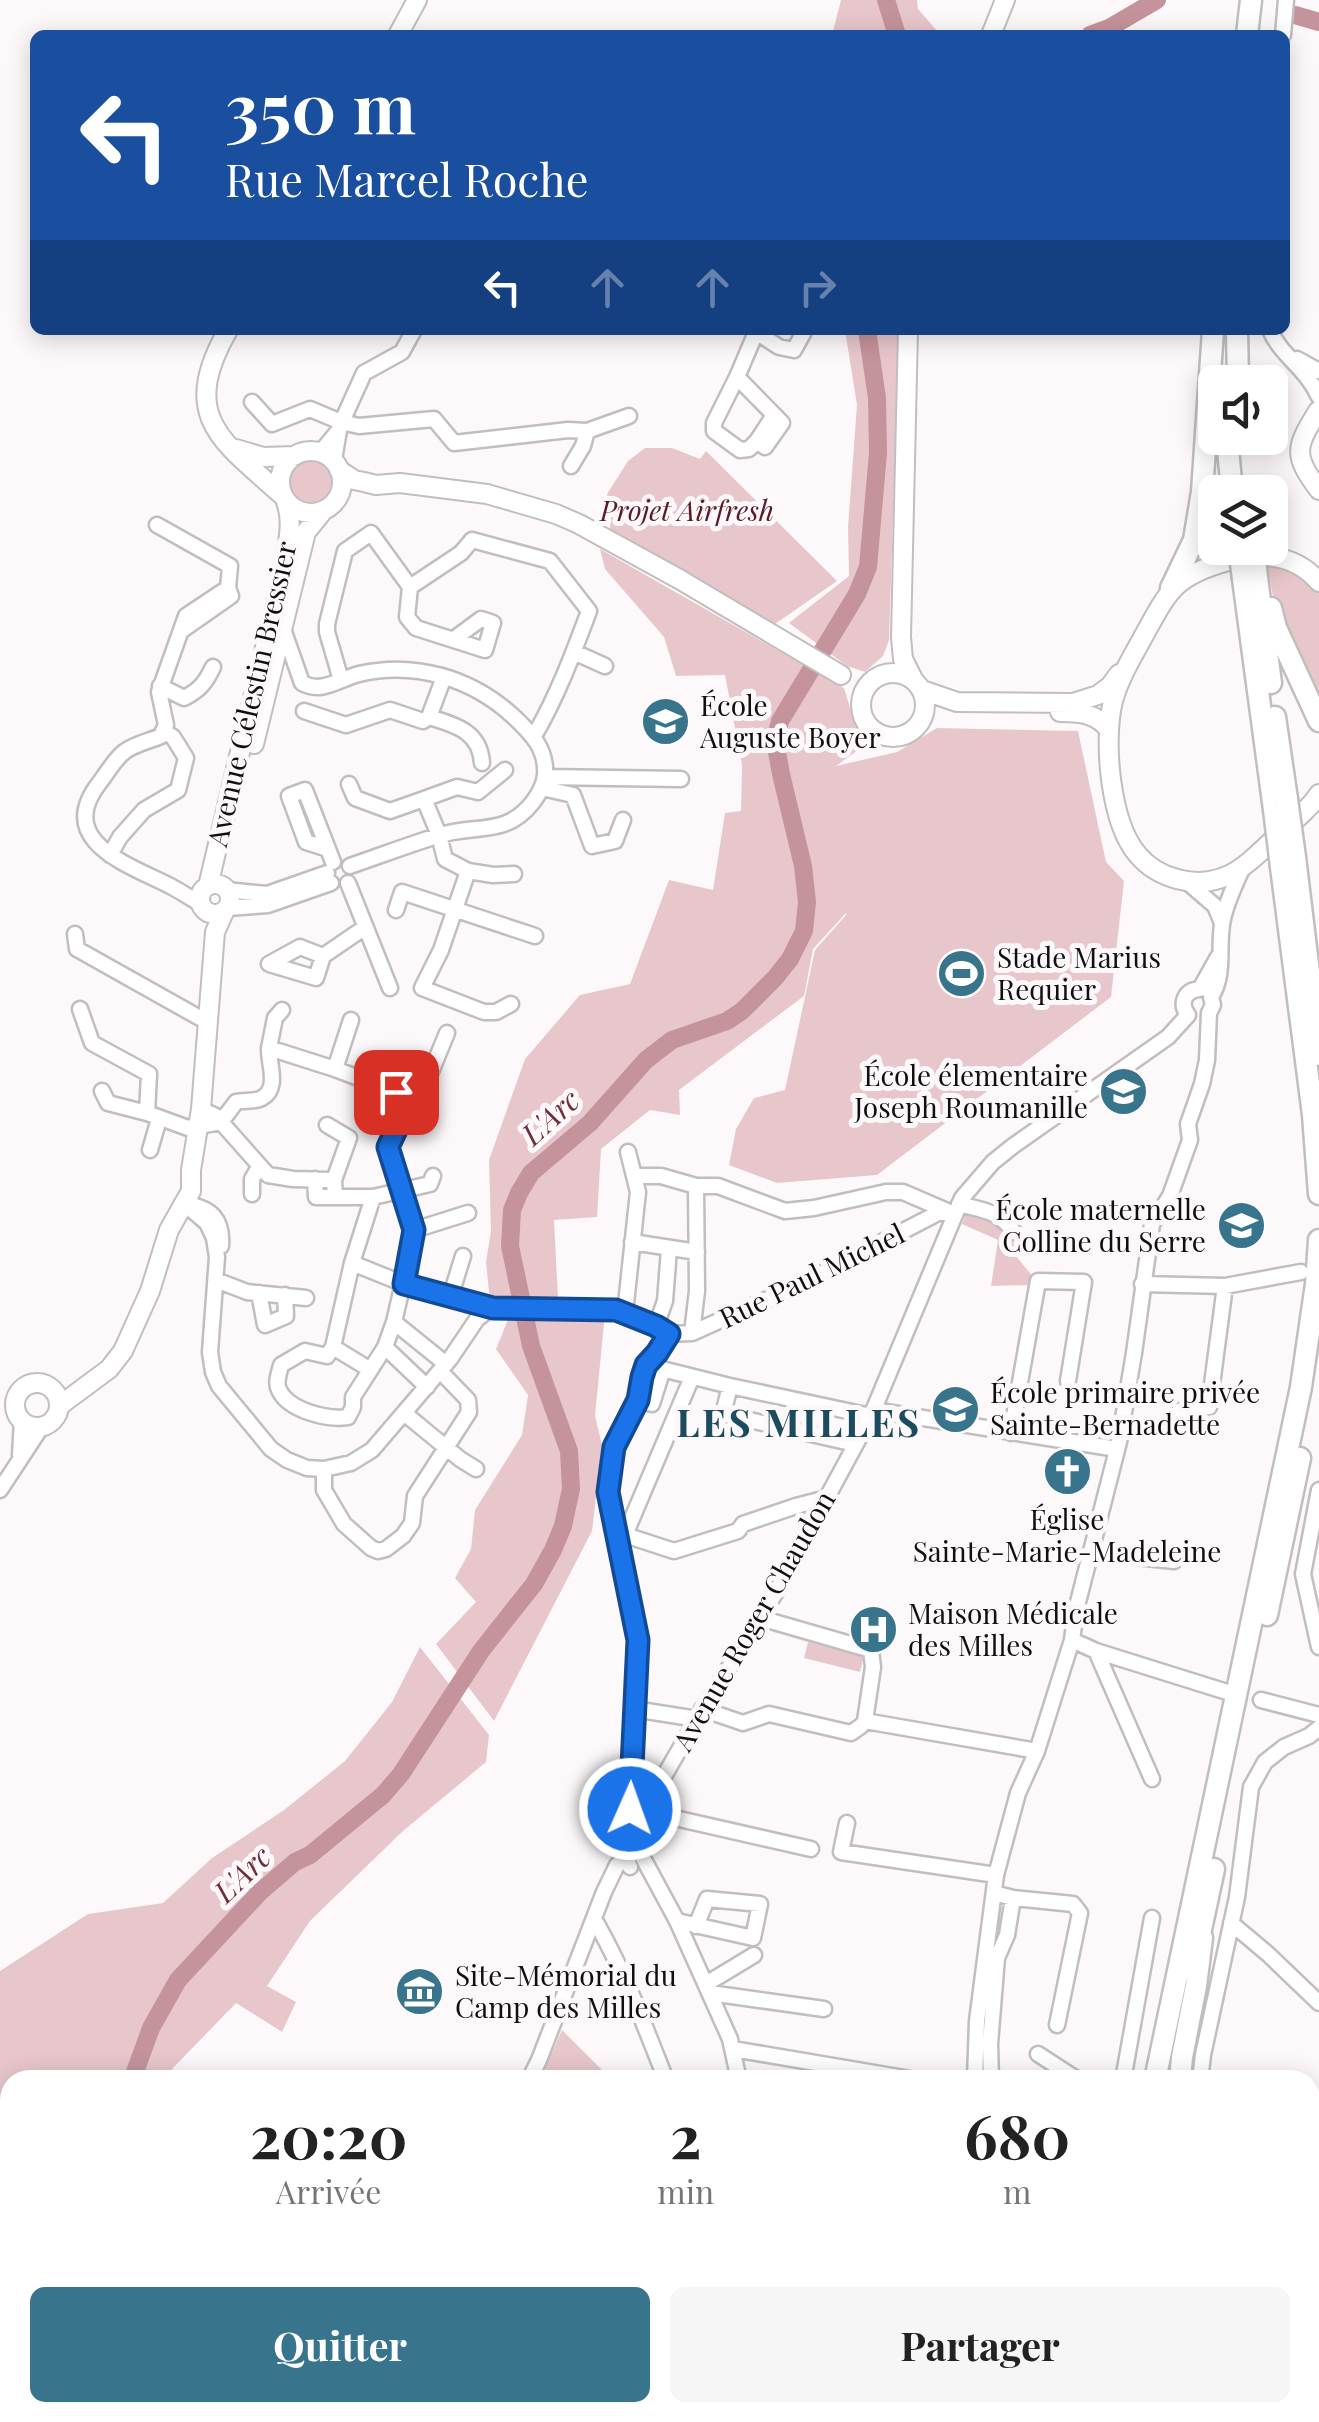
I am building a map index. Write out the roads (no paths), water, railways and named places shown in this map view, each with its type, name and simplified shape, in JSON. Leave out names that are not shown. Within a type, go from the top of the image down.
[{"type":"highway","points":[[1244,30],[1247,0]]},
{"type":"highway","points":[[1260,30],[1263,0]]},
{"type":"highway","points":[[1171,588],[1194,540],[1202,492],[1213,335]]},
{"type":"highway","points":[[1224,335],[1224,365]]},
{"type":"highway","points":[[1237,335],[1238,365]]},
{"type":"highway","points":[[1247,565],[1319,722]]},
{"type":"highway","points":[[1254,565],[1288,862],[1319,1194]]},
{"type":"highway","points":[[1288,862],[1319,1055]]},
{"type":"highway","points":[[1158,2070],[1301,1387],[1319,1240]]},
{"type":"highway","points":[[1172,2070],[1319,1358]]},
{"type":"highway","points":[[1181,2070],[1205,1911]]},
{"type":"main road","points":[[401,30],[418,0]]},
{"type":"main road","points":[[992,30],[1005,5]]},
{"type":"main road","points":[[225,335],[210,364],[206,386],[208,410],[226,445],[257,476],[298,510],[312,514],[376,484]]},
{"type":"main road","points":[[908,335],[900,637],[904,659],[925,700],[921,721]]},
{"type":"main road","points":[[1319,397],[1319,413],[1301,441],[1300,457],[1319,490]]},
{"type":"main road","points":[[1300,457],[1305,446],[1319,437]]},
{"type":"main road","points":[[226,445],[262,457],[305,452],[331,461],[354,480],[468,491],[556,514],[679,579],[844,677],[862,700]]},
{"type":"main road","points":[[284,498],[279,482],[284,466],[294,456]]},
{"type":"main road","points":[[328,508],[339,496],[342,481],[331,461]]},
{"type":"main road","name":"Avenue Célestin Bressier","points":[[195,1121],[201,1009],[215,898],[284,568],[290,512],[284,498]]},
{"type":"main road","name":"Avenue Célestin Bressier","points":[[59,1406],[110,1369],[122,1351],[150,1291],[169,1230],[185,1204],[181,1182],[195,1121],[216,932],[215,898],[306,532],[328,508]]},
{"type":"main road","points":[[1297,563],[1319,555]]},
{"type":"main road","points":[[1319,582],[1297,563],[1274,556],[1244,558],[1209,567],[1171,588],[1122,677],[1109,730],[1110,771],[1118,814],[1140,858],[1166,876],[1212,882],[1243,867],[1319,794]]},
{"type":"main road","points":[[900,637],[882,675],[866,688],[862,700],[865,721],[877,733],[906,735],[921,721],[941,712],[1070,712],[1101,719],[1109,730]]},
{"type":"main road","points":[[844,677],[906,675],[917,685],[958,702],[1073,703],[1098,695],[1110,686],[1133,655]]},
{"type":"main road","points":[[50,1388],[94,1380]]},
{"type":"main road","points":[[0,1386],[24,1388],[37,1383],[50,1388],[59,1406],[54,1419],[42,1426],[28,1424],[12,1408],[24,1388]]},
{"type":"street","points":[[1283,30],[1286,0]]},
{"type":"street","points":[[331,461],[340,426],[364,372],[402,352],[411,335]]},
{"type":"street","points":[[737,377],[782,422],[765,446],[756,441],[748,449],[740,450],[714,430],[714,422],[758,335]]},
{"type":"street","points":[[765,335],[779,347],[794,350],[802,335]]},
{"type":"street","points":[[1272,335],[1312,380],[1319,397]]},
{"type":"street","points":[[1287,354],[1319,371]]},
{"type":"street","points":[[252,402],[272,424],[310,408],[340,426],[434,419],[454,443],[587,431],[628,416]]},
{"type":"street","points":[[571,466],[587,431]]},
{"type":"street","points":[[110,855],[144,810],[178,790],[186,758],[164,724],[160,686],[181,632],[231,596],[230,566],[157,526]]},
{"type":"street","points":[[341,680],[326,628],[345,550],[371,533],[410,586],[406,610],[410,622],[416,628],[454,639]]},
{"type":"street","points":[[454,534],[550,561],[589,612],[534,736]]},
{"type":"street","points":[[410,586],[461,553],[472,540]]},
{"type":"street","points":[[283,629],[306,687],[326,688],[361,674],[426,670],[474,687],[506,710],[534,736],[545,761],[544,782],[520,818],[504,826],[439,835],[350,866]]},
{"type":"street","points":[[574,652],[606,666]]},
{"type":"street","points":[[213,666],[204,684],[184,698],[164,724],[160,736],[124,752],[92,792],[85,812],[87,829],[116,861],[176,888],[268,906],[340,860],[350,866],[348,884],[390,988]]},
{"type":"street","points":[[304,711],[346,724],[390,710],[423,721],[429,717],[444,677]]},
{"type":"street","points":[[160,686],[184,698]]},
{"type":"street","points":[[429,717],[461,728],[481,751],[482,763]]},
{"type":"street","points":[[349,784],[363,809],[390,811],[457,787],[478,792],[506,770]]},
{"type":"street","points":[[544,782],[681,780]]},
{"type":"street","points":[[544,782],[573,795],[592,846],[615,841],[623,820]]},
{"type":"street","points":[[424,799],[445,859],[468,871],[514,874]]},
{"type":"street","points":[[329,867],[337,886],[348,884]]},
{"type":"street","points":[[975,2070],[976,2021],[996,1875],[1018,1793],[1072,1640],[1117,1448],[1149,1250],[1191,1162],[1198,1130],[1197,1098],[1209,1039],[1198,1016],[1183,1004],[1191,990],[1206,993],[1218,986],[1222,923],[1243,867]]},
{"type":"street","points":[[468,871],[441,950],[422,988],[484,1012],[496,1012],[510,1004]]},
{"type":"street","points":[[1186,881],[1214,906],[1222,923]]},
{"type":"street","points":[[396,910],[402,892],[535,936]]},
{"type":"street","points":[[323,956],[364,928]]},
{"type":"street","points":[[75,934],[77,949],[173,1002],[201,1009]]},
{"type":"street","points":[[1198,1016],[1212,1006],[1206,993]]},
{"type":"street","points":[[80,1009],[92,1044],[149,1074],[153,1116],[150,1150]]},
{"type":"street","points":[[220,1122],[236,1102],[266,1095],[272,1082],[269,1048],[275,1018],[282,1010]]},
{"type":"street","name":"Avenue Roger Chaudon","points":[[639,1817],[760,1618],[872,1413],[957,1209],[982,1174],[1003,1154],[1198,1016]]},
{"type":"street","points":[[335,1069],[351,1020]]},
{"type":"street","points":[[373,1197],[352,1262],[333,1347],[327,1356],[305,1351],[281,1366],[277,1380],[280,1393],[290,1403],[336,1419],[348,1417],[354,1407],[354,1397],[385,1347],[394,1322],[414,1230],[388,1147],[419,1101],[448,1034]]},
{"type":"street","points":[[269,1048],[419,1101]]},
{"type":"street","points":[[102,1092],[108,1103],[153,1116],[220,1122],[268,1175],[334,1180]]},
{"type":"street","points":[[396,1092],[389,1114],[396,1130]]},
{"type":"street","points":[[328,1125],[348,1138],[334,1180],[335,1196]]},
{"type":"street","points":[[624,1313],[638,1192],[628,1152]]},
{"type":"street","points":[[252,1194],[252,1179],[259,1166]]},
{"type":"street","points":[[315,1179],[316,1197],[373,1197],[430,1184],[432,1176]]},
{"type":"street","points":[[634,1176],[662,1176],[696,1186],[718,1186],[785,1210],[903,1192],[957,1209],[994,1213],[1014,1232]]},
{"type":"street","points":[[692,1333],[697,1291],[696,1186]]},
{"type":"street","points":[[185,1204],[207,1223],[214,1238],[217,1257],[210,1352],[219,1386],[270,1448],[307,1468],[351,1463],[372,1450],[443,1367],[476,1319],[498,1308]]},
{"type":"street","name":"Rue Paul Michel","points":[[662,1330],[692,1333],[799,1285],[938,1212],[957,1209]]},
{"type":"street","points":[[414,1230],[468,1212]]},
{"type":"street","points":[[632,1242],[698,1252]]},
{"type":"street","points":[[669,1249],[657,1353],[646,1365],[638,1400],[614,1447],[608,1492],[620,1535],[638,1640],[630,1809],[639,1817],[811,1849]]},
{"type":"street","points":[[450,1298],[463,1256]]},
{"type":"street","points":[[352,1262],[450,1298],[498,1308],[624,1313],[662,1330]]},
{"type":"street","points":[[1142,1284],[1225,1286],[1301,1272]]},
{"type":"street","points":[[216,1280],[247,1292],[306,1298]]},
{"type":"street","points":[[1012,1433],[1038,1280],[1084,1282],[1068,1381]]},
{"type":"street","points":[[1178,1411],[1209,1407],[1225,1286]]},
{"type":"street","points":[[260,1293],[266,1325],[286,1316],[285,1295]]},
{"type":"street","points":[[324,1469],[324,1490],[344,1524],[370,1548],[386,1550],[404,1536],[412,1523],[414,1496],[470,1412],[468,1400],[443,1367],[394,1322]]},
{"type":"street","points":[[333,1347],[369,1370]]},
{"type":"street","points":[[385,1347],[427,1386]]},
{"type":"street","points":[[646,1365],[692,1378],[872,1413],[1117,1448]]},
{"type":"street","points":[[638,1400],[652,1404],[663,1370]]},
{"type":"street","points":[[620,1535],[692,1378]]},
{"type":"street","points":[[730,1386],[723,1414],[855,1444]]},
{"type":"street","points":[[12,1408],[22,1438],[18,1466]]},
{"type":"street","points":[[404,1413],[476,1468]]},
{"type":"street","points":[[0,1490],[42,1426]]},
{"type":"street","points":[[1319,1490],[1303,1574],[1319,1647]]},
{"type":"street","points":[[620,1535],[674,1551],[827,1498]]},
{"type":"street","points":[[1090,1552],[1174,1561]]},
{"type":"street","points":[[634,1709],[700,1714],[744,1723],[769,1714],[850,1732],[861,1726],[873,1667],[870,1650],[760,1618]]},
{"type":"street","points":[[1072,1640],[1096,1652],[1228,1692]]},
{"type":"street","points":[[1096,1652],[1152,1779]]},
{"type":"street","points":[[1261,1700],[1319,1714]]},
{"type":"street","points":[[864,1721],[1036,1751]]},
{"type":"street","points":[[1201,2070],[1237,1897],[1250,1787],[1265,1762],[1319,1728]]},
{"type":"street","points":[[639,1817],[640,1852],[708,1988],[733,2049],[737,2070]]},
{"type":"street","points":[[639,1817],[628,1827],[620,1847],[627,1863],[652,1876]]},
{"type":"street","points":[[847,1823],[842,1852],[996,1875]]},
{"type":"street","points":[[534,2070],[617,1865],[627,1863],[640,1852]]},
{"type":"street","points":[[994,1893],[1073,1904],[1080,1913],[1057,2025]]},
{"type":"street","points":[[990,2070],[997,1958],[1007,1935],[1013,1898]]},
{"type":"street","points":[[678,1922],[696,1926],[752,1938],[760,1904],[708,1899],[696,1926]]},
{"type":"street","points":[[1125,2070],[1152,1918]]},
{"type":"street","points":[[594,1922],[615,1956],[662,2070]]},
{"type":"street","points":[[1231,1923],[1319,2002]]},
{"type":"street","points":[[708,1988],[754,1955]]},
{"type":"street","points":[[708,1988],[824,2009]]},
{"type":"street","points":[[733,2049],[857,2070]]},
{"type":"street","points":[[1038,2054],[1063,2070]]},
{"type":"street","points":[[1196,2070],[1203,2055]]},
{"type":"waterway","name":"L'Arc","points":[[886,0],[895,30]]},
{"type":"waterway","points":[[1104,30],[1157,0]]},
{"type":"waterway","points":[[1295,15],[1319,22]]},
{"type":"waterway","name":"L'Arc","points":[[136,2070],[151,2028],[178,1980],[260,1892],[383,1795],[401,1774],[481,1651],[534,1584],[553,1550],[571,1489],[569,1451],[531,1346],[510,1246],[512,1210],[531,1173],[590,1123],[646,1060],[672,1040],[727,1021],[742,1011],[790,959],[804,931],[807,902],[803,866],[775,741],[780,721],[857,594],[868,567],[878,453],[877,398],[868,335]]},
{"type":"place","name":"École Auguste Boyer","points":[[665,722]]},
{"type":"place","name":"Stade Marius Requier","points":[[962,974]]},
{"type":"place","name":"École élementaire Joseph Roumanille","points":[[1123,1092]]},
{"type":"place","name":"École maternelle Colline du Serre","points":[[1241,1226]]},
{"type":"place","name":"École primaire privée Sainte-Bernadette","points":[[955,1409]]},
{"type":"place","name":"Église Sainte-Marie-Madeleine","points":[[1067,1472]]},
{"type":"place","name":"Maison Médicale des Milles","points":[[873,1630]]},
{"type":"place","name":"Site-Mémorial du Camp des Milles","points":[[420,1992]]},
{"type":"district","name":"LES MILLES","points":[[799,1424]]},
{"type":"park label","name":"Projet Airfresh","points":[[687,511]]}]
